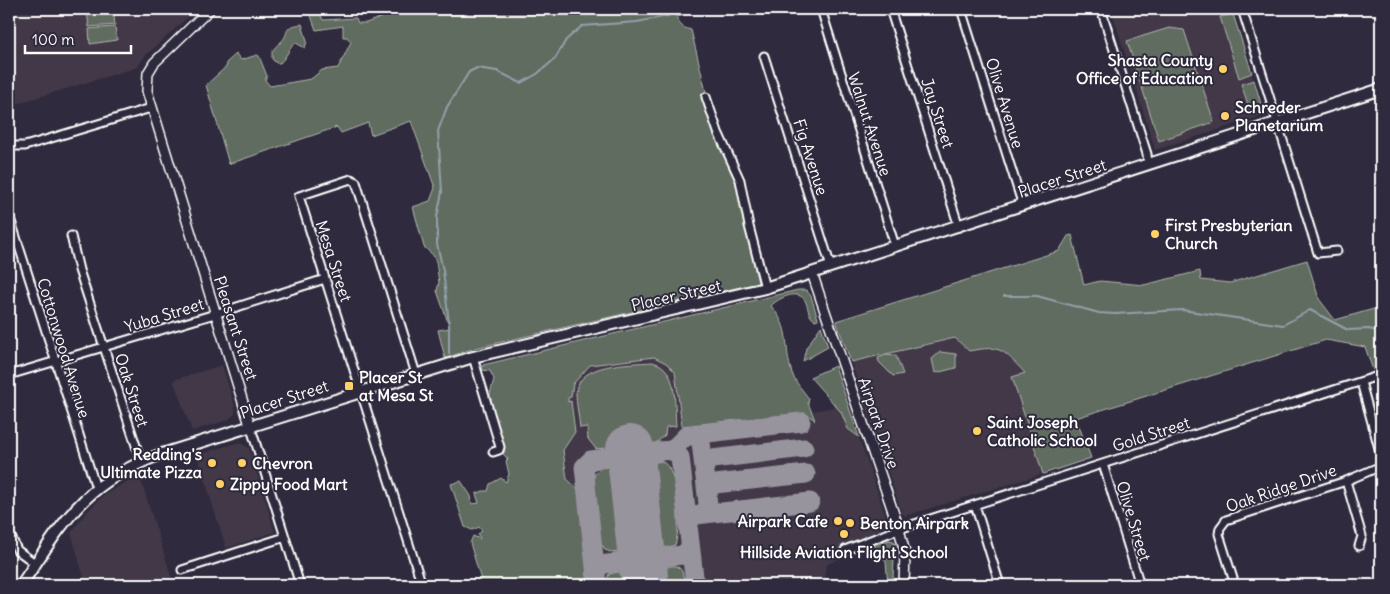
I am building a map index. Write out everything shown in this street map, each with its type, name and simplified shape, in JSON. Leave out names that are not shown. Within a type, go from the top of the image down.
[{"type":"main road","name":"Placer Street","points":[[21,585],[73,511],[96,488],[141,461],[360,390],[473,357],[765,288],[959,227],[1381,89]]},
{"type":"street","name":"Pleasant Street","points":[[210,9],[163,52],[150,67],[147,84],[151,108],[300,585]]},
{"type":"street","name":"Walnut Avenue","points":[[821,9],[894,246]]},
{"type":"street","name":"Jay Street","points":[[890,9],[959,227]]},
{"type":"street","name":"Olive Avenue","points":[[961,9],[1023,206]]},
{"type":"street","points":[[1101,9],[1147,154],[1148,165]]},
{"type":"street","points":[[1242,9],[1318,253],[1337,251]]},
{"type":"street","name":"Fig Avenue","points":[[764,56],[831,267]]},
{"type":"street","points":[[706,97],[718,132],[740,180],[749,226],[765,288]]},
{"type":"street","points":[[9,146],[25,146],[151,108]]},
{"type":"street","name":"Mesa Street","points":[[416,374],[358,186],[352,179],[299,196],[422,585]]},
{"type":"street","name":"Cottonwood Avenue","points":[[9,215],[96,488]]},
{"type":"street","name":"Oak Street","points":[[71,236],[79,270],[141,461]]},
{"type":"street","name":"Airpark Drive","points":[[812,273],[899,529],[905,553],[904,585]]},
{"type":"street","name":"Yuba Street","points":[[9,375],[326,279]]},
{"type":"street","points":[[473,357],[500,448],[493,452]]},
{"type":"street","name":"Gold Street","points":[[846,550],[899,529],[1381,375]]},
{"type":"street","points":[[1360,382],[1381,456]]},
{"type":"street","name":"Olive Street","points":[[1103,464],[1140,585]]},
{"type":"street","name":"Oak Ridge Drive","points":[[1235,585],[1219,534],[1220,528],[1226,520],[1346,481],[1381,466]]},
{"type":"street","points":[[1346,481],[1362,536],[1359,546]]},
{"type":"street","points":[[975,505],[1000,585]]},
{"type":"street","points":[[9,532],[17,550],[36,564]]},
{"type":"street","points":[[182,570],[285,537]]},
{"type":"shaded area","points":[[9,9],[197,9],[144,57],[138,67],[16,104],[9,94]]},
{"type":"shaded area","points":[[1111,9],[1231,9],[1265,115],[1155,150]]},
{"type":"shaded area","name":"Saint Joseph Catholic School","points":[[956,338],[969,351],[991,347],[1001,349],[1025,373],[1066,389],[1090,456],[1043,474],[905,516],[902,513],[851,362]]},
{"type":"shaded area","points":[[646,340],[812,411],[848,405],[887,520],[883,528],[841,547],[845,556],[828,564],[825,570],[826,585],[497,585],[543,569],[495,375]]},
{"type":"shaded area","points":[[222,365],[235,407],[235,414],[228,420],[192,431],[173,380]]},
{"type":"shaded area","points":[[239,442],[249,448],[275,532],[226,548],[197,455]]},
{"type":"shaded area","points":[[139,474],[174,585],[86,585],[71,533],[84,515],[103,496]]},
{"type":"green space","points":[[113,9],[115,25],[89,27],[87,11]]},
{"type":"green space","points":[[427,9],[674,9],[681,25],[691,30],[707,96],[736,176],[758,283],[475,348],[445,358],[438,330],[450,328],[437,291],[439,282],[436,262],[433,255],[424,247],[413,207],[430,201],[435,188],[411,121],[371,135],[368,123],[341,133],[337,127],[229,164],[206,85],[227,66],[226,63],[236,54],[241,60],[259,56],[267,76],[265,80],[270,86],[311,79],[322,70],[338,68],[351,42],[347,37],[343,37],[343,26],[316,30],[310,13],[319,11],[323,20],[356,18],[358,23],[366,23],[396,12]]},
{"type":"green space","points":[[1233,14],[1252,73],[1239,78],[1220,17]]},
{"type":"green space","points":[[302,24],[307,41],[305,48],[296,43],[280,63],[276,63],[272,59],[273,50],[284,38],[289,28]]},
{"type":"green space","points":[[115,27],[117,40],[90,44],[89,29]]},
{"type":"green space","points":[[1169,28],[1184,30],[1214,122],[1159,141],[1127,41]]},
{"type":"green space","points":[[1254,80],[1262,107],[1250,110],[1241,84]]},
{"type":"green space","points":[[1072,235],[1084,285],[1100,281],[1144,285],[1200,271],[1201,280],[1230,283],[1307,260],[1319,299],[1335,320],[1381,307],[1381,368],[1373,370],[1365,347],[1326,340],[1076,418],[1091,458],[1043,474],[1012,377],[1025,373],[1001,351],[988,349],[969,351],[955,338],[851,362],[836,321],[1059,251],[1068,236]]},
{"type":"green space","points":[[798,290],[806,290],[811,296],[818,319],[812,318],[801,296],[787,296],[771,306],[782,322],[792,373],[809,399],[808,403],[815,420],[805,413],[682,426],[675,372],[666,363],[654,357],[590,365],[573,384],[571,397],[568,398],[568,402],[571,401],[575,432],[563,450],[567,479],[581,492],[592,585],[462,585],[481,580],[470,543],[473,536],[480,539],[478,534],[482,531],[479,527],[472,530],[465,527],[451,484],[461,481],[471,496],[472,504],[479,503],[476,494],[488,491],[490,484],[501,478],[506,482],[509,474],[506,461],[508,459],[503,454],[505,451],[489,398],[494,379],[490,371],[482,370],[483,365]]},
{"type":"green space","points":[[821,326],[828,347],[803,361],[806,348]]},
{"type":"green space","points":[[940,352],[956,354],[956,368],[935,373],[932,359]]},
{"type":"green space","points":[[886,355],[896,356],[903,374],[893,376],[879,362],[878,358]]},
{"type":"green space","points":[[652,362],[661,365],[671,379],[675,398],[676,426],[666,427],[665,435],[656,443],[596,449],[588,439],[587,427],[580,428],[576,402],[579,383],[586,375],[595,370],[619,365]]},
{"type":"green space","points":[[835,366],[859,437],[848,429],[841,412],[810,377]]},
{"type":"green space","points":[[661,461],[667,466],[672,475],[678,513],[675,545],[666,548],[659,545],[656,540],[649,471],[653,463]]},
{"type":"green space","points":[[605,466],[617,475],[624,547],[622,550],[614,553],[605,550],[603,546],[600,546],[600,540],[596,540],[592,510],[591,487],[593,478],[598,470]]},
{"type":"green space","points":[[889,540],[894,541],[895,545],[893,577],[897,585],[888,585],[886,562],[874,545]]},
{"type":"green space","points":[[670,566],[679,568],[683,577],[687,578],[688,585],[663,585],[660,576],[664,569]]},
{"type":"green space","points":[[618,572],[627,576],[629,585],[604,585],[609,574]]},
{"type":"waterway","points":[[690,13],[707,9]]},
{"type":"waterway","points":[[449,354],[449,324],[443,270],[437,244],[437,217],[442,192],[438,131],[447,107],[469,72],[477,68],[497,71],[521,83],[537,74],[555,59],[566,40],[582,26],[637,22],[668,16]]},
{"type":"waterway","points":[[1004,296],[1037,296],[1099,313],[1115,314],[1182,310],[1283,325],[1310,310],[1348,330],[1369,329],[1381,332]]},
{"type":"taxiway","points":[[691,435],[801,422]]},
{"type":"taxiway","points":[[671,451],[687,435],[695,436],[701,442],[708,504],[706,511],[700,514]]},
{"type":"taxiway","points":[[704,469],[707,462],[712,459],[804,448]]},
{"type":"taxiway","points":[[643,458],[652,453],[663,451],[673,452],[680,457],[695,585]]},
{"type":"taxiway","points":[[597,585],[584,467],[591,460],[609,458],[619,460]]},
{"type":"taxiway","points":[[707,494],[715,484],[806,474]]},
{"type":"taxiway","points":[[595,573],[601,565],[624,561],[633,553],[638,534],[638,522],[632,478]]},
{"type":"taxiway","points":[[688,527],[691,519],[696,515],[810,502]]},
{"type":"taxiway","points":[[640,529],[645,546],[649,551],[659,556],[683,555],[690,548]]},
{"type":"taxiway","points":[[647,585],[651,567],[657,561],[666,557]]},
{"type":"runway","points":[[630,449],[645,585]]},
{"type":"place","name":"Shasta County Office of Education","points":[[1223,69]]},
{"type":"place","name":"Schreder Planetarium","points":[[1225,116]]},
{"type":"place","name":"First Presbyterian Church","points":[[1155,234]]},
{"type":"place","name":"Placer St at Mesa St","points":[[349,386]]},
{"type":"place","name":"Saint Joseph Catholic School","points":[[977,431]]},
{"type":"place","name":"Redding's Ultimate Pizza","points":[[212,463]]},
{"type":"place","name":"Chevron","points":[[242,463]]},
{"type":"place","name":"Zippy Food Mart","points":[[220,484]]},
{"type":"place","name":"Airpark Cafe","points":[[838,521]]},
{"type":"place","name":"Benton Airpark","points":[[850,523]]},
{"type":"place","name":"Hillside Aviation Flight School","points":[[844,534]]}]
